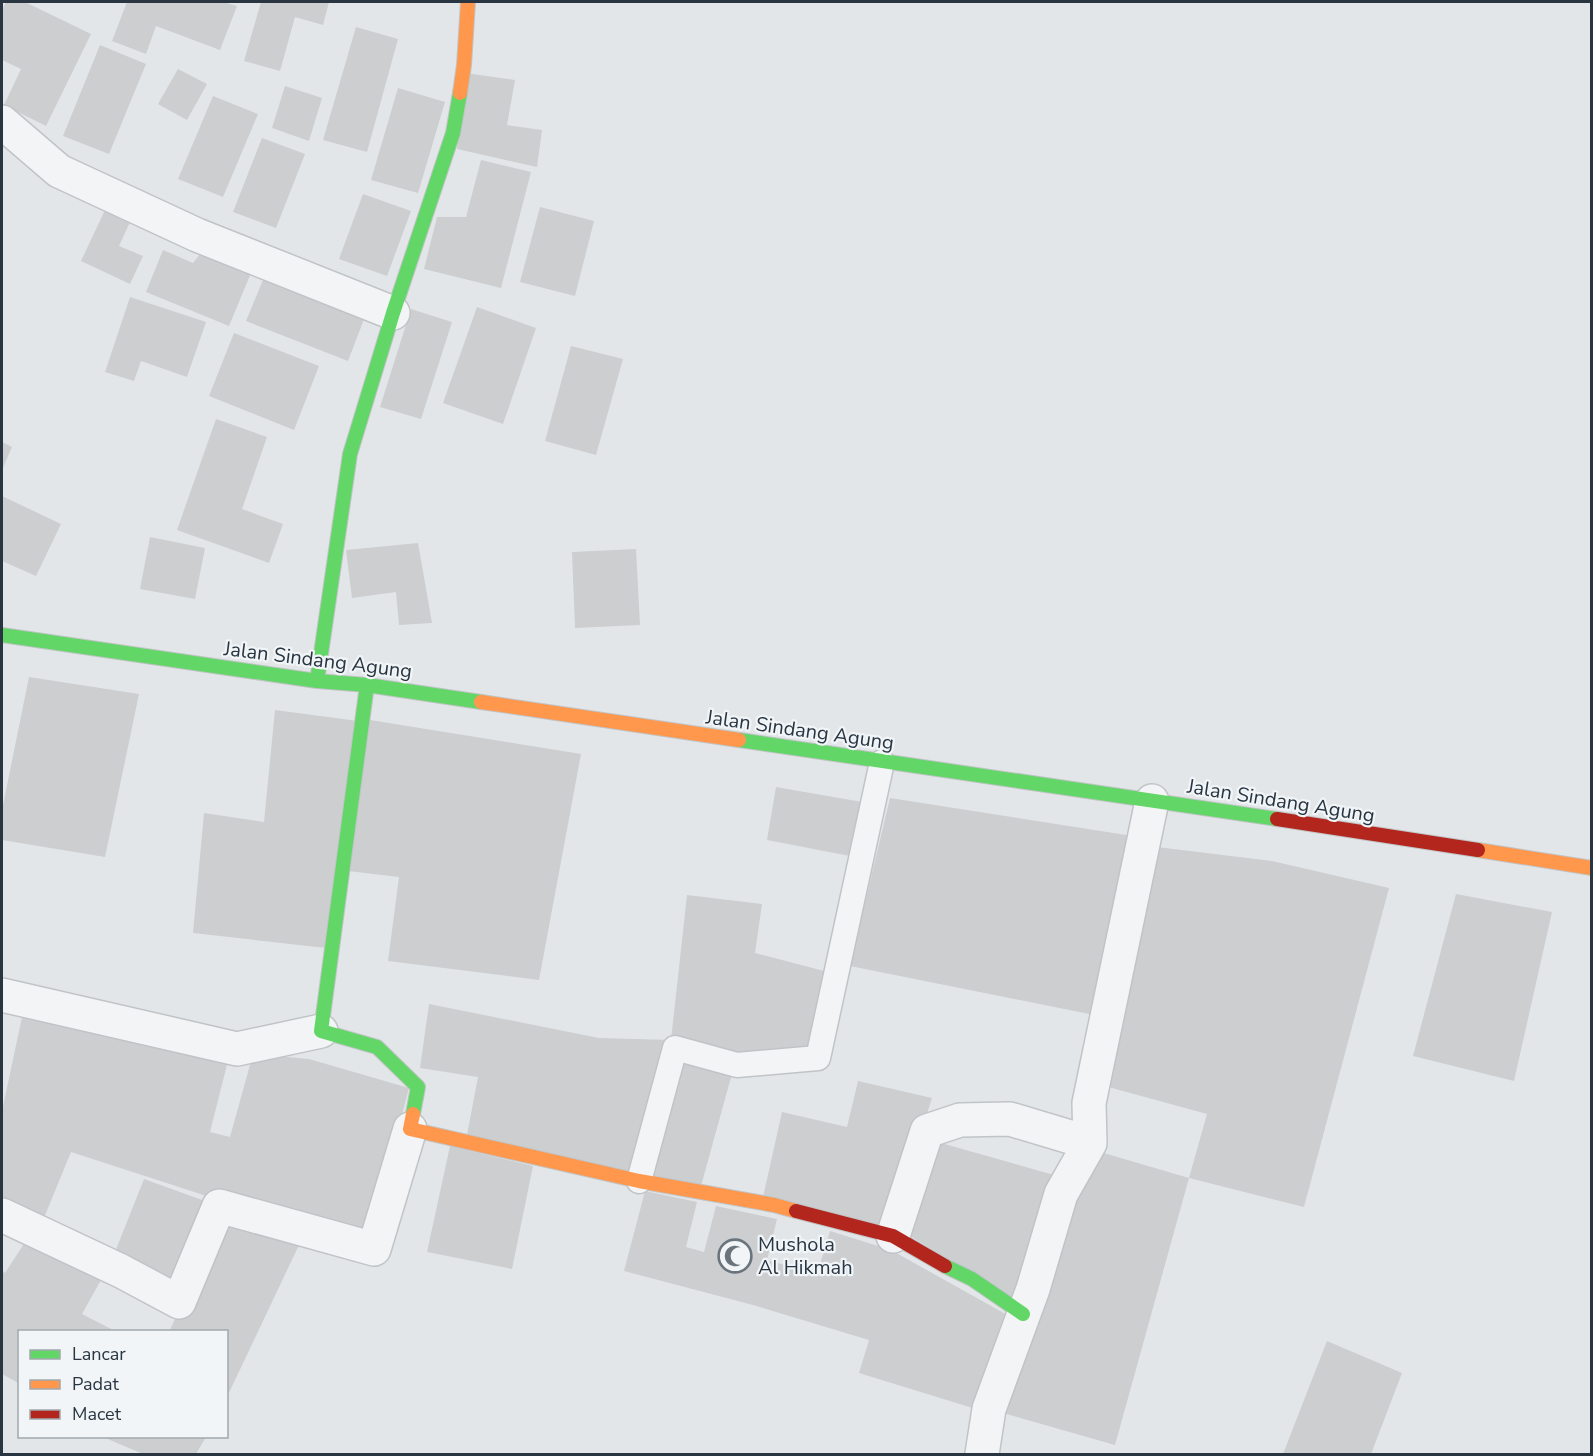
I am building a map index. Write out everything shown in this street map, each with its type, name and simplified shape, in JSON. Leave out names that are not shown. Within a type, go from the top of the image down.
[{"type":"street","points":[[317,681],[350,454],[393,313],[453,133],[464,64],[468,2]]},
{"type":"street","points":[[2,122],[59,171],[197,235],[393,313]]},
{"type":"street","name":"Jalan Sindang Agung","points":[[2,635],[317,681],[367,685],[1592,868]]},
{"type":"street","points":[[321,1031],[367,685]]},
{"type":"street","points":[[982,1455],[989,1409],[1033,1289],[1061,1194],[1090,1143],[1089,1103],[1152,801]]},
{"type":"street","points":[[2,995],[237,1049],[321,1031],[377,1047],[418,1087],[410,1129],[374,1250],[219,1206],[179,1302],[121,1271],[2,1215]]},
{"type":"street","points":[[892,1236],[927,1131],[960,1120],[1011,1119],[1090,1143]]},
{"type":"street","points":[[410,1129],[639,1181],[774,1205],[892,1236],[936,1262],[972,1279],[1023,1314]]},
{"type":"lane","points":[[639,1181],[675,1048],[737,1065],[818,1058],[882,762]]},
{"type":"building","points":[[6,2],[25,2],[91,34],[46,126],[4,105],[21,69],[2,60],[2,10]]},
{"type":"building","points":[[127,2],[223,2],[237,6],[220,50],[156,26],[146,54],[112,41]]},
{"type":"building","points":[[261,2],[329,2],[323,25],[295,17],[280,71],[244,61]]},
{"type":"building","points":[[356,27],[398,39],[367,152],[323,140]]},
{"type":"building","points":[[100,45],[146,64],[109,154],[63,136]]},
{"type":"building","points":[[178,69],[207,84],[187,120],[158,104]]},
{"type":"building","points":[[465,73],[515,80],[507,125],[542,130],[537,167],[457,149]]},
{"type":"building","points":[[285,86],[322,98],[309,141],[272,128]]},
{"type":"building","points":[[398,88],[445,102],[418,193],[371,180]]},
{"type":"building","points":[[213,96],[258,114],[223,197],[178,179]]},
{"type":"building","points":[[262,138],[305,154],[276,228],[233,212]]},
{"type":"building","points":[[481,160],[531,172],[501,288],[424,269],[437,217],[466,217]]},
{"type":"building","points":[[363,194],[411,211],[387,276],[339,259]]},
{"type":"building","points":[[540,207],[594,221],[575,296],[520,282]]},
{"type":"building","points":[[106,208],[131,220],[119,246],[143,256],[130,284],[81,261]]},
{"type":"building","points":[[204,249],[253,268],[229,326],[146,292],[163,250],[193,263]]},
{"type":"building","points":[[265,275],[366,314],[348,361],[246,321]]},
{"type":"building","points":[[130,297],[206,322],[187,377],[141,361],[134,381],[105,372]]},
{"type":"building","points":[[477,307],[536,328],[503,424],[443,403]]},
{"type":"building","points":[[411,309],[452,322],[421,419],[380,407]]},
{"type":"building","points":[[234,333],[319,366],[294,430],[209,396]]},
{"type":"building","points":[[571,346],[623,359],[596,455],[545,441]]},
{"type":"building","points":[[216,419],[267,437],[242,509],[283,524],[269,563],[177,530]]},
{"type":"building","points":[[2,442],[12,447],[2,470]]},
{"type":"building","points":[[2,496],[61,524],[36,576],[2,561]]},
{"type":"building","points":[[150,537],[205,548],[195,599],[140,589]]},
{"type":"building","points":[[418,543],[432,623],[399,625],[396,592],[352,598],[346,550]]},
{"type":"building","points":[[636,549],[640,625],[575,628],[572,552]]},
{"type":"building","points":[[29,677],[139,694],[105,857],[2,840],[2,810]]},
{"type":"building","points":[[275,710],[358,721],[326,948],[193,933],[204,813],[264,822]]},
{"type":"building","points":[[370,720],[581,754],[539,980],[388,961],[399,877],[348,871]]},
{"type":"building","points":[[776,787],[868,803],[855,857],[767,840]]},
{"type":"building","points":[[890,798],[1139,837],[1094,1015],[850,966]]},
{"type":"building","points":[[1157,847],[1272,861],[1389,888],[1304,1207],[1189,1178],[1207,1114],[1101,1085]]},
{"type":"building","points":[[1456,894],[1552,912],[1514,1081],[1413,1056]]},
{"type":"building","points":[[687,895],[762,904],[755,953],[828,972],[811,1053],[755,1056],[671,1040]]},
{"type":"building","points":[[429,1004],[599,1038],[671,1040],[636,1175],[467,1135],[478,1077],[420,1068]]},
{"type":"building","points":[[24,1008],[229,1057],[210,1132],[230,1137],[253,1054],[309,1059],[409,1088],[369,1242],[265,1215],[71,1152],[41,1225],[2,1207],[2,1111]]},
{"type":"building","points":[[679,1059],[733,1070],[701,1186],[646,1174]]},
{"type":"building","points":[[858,1081],[932,1098],[890,1228],[763,1197],[782,1112],[847,1127]]},
{"type":"building","points":[[934,1141],[1061,1177],[1018,1301],[902,1231]]},
{"type":"building","points":[[450,1146],[533,1166],[512,1269],[427,1252]]},
{"type":"building","points":[[1097,1151],[1189,1178],[1115,1445],[996,1411],[1059,1228]]},
{"type":"building","points":[[144,1179],[216,1205],[178,1296],[111,1262]]},
{"type":"building","points":[[645,1191],[697,1202],[686,1247],[704,1252],[716,1206],[777,1219],[767,1260],[817,1274],[830,1231],[891,1250],[1009,1316],[976,1409],[859,1373],[869,1340],[753,1305],[624,1271]]},
{"type":"building","points":[[222,1217],[299,1245],[228,1395],[228,1330],[170,1330]]},
{"type":"building","points":[[29,1236],[106,1271],[82,1314],[113,1330],[18,1330],[18,1383],[2,1374],[2,1270],[5,1273]]},
{"type":"building","points":[[1327,1341],[1402,1373],[1371,1454],[1283,1454]]},
{"type":"building","points":[[105,1438],[205,1438],[196,1454],[143,1454]]},
{"type":"traffic: fast","points":[[317,681],[350,454],[393,313],[453,133],[460,93]]},
{"type":"traffic: fast","points":[[2,635],[317,681],[367,685],[481,702]]},
{"type":"traffic: fast","points":[[367,685],[321,1031],[377,1047],[418,1087],[413,1114]]},
{"type":"traffic: fast","points":[[739,740],[1277,819]]},
{"type":"traffic: fast","points":[[945,1266],[972,1279],[1023,1314]]},
{"type":"traffic: slow","points":[[460,93],[468,2]]},
{"type":"traffic: slow","points":[[481,702],[739,740]]},
{"type":"traffic: slow","points":[[1478,850],[1592,868]]},
{"type":"traffic: slow","points":[[413,1114],[410,1129],[639,1181],[796,1211]]},
{"type":"traffic: jam","points":[[1277,819],[1478,850]]},
{"type":"traffic: jam","points":[[796,1211],[893,1236],[945,1266]]},
{"type":"place","name":"Mushola Al Hikmah","points":[[735,1256]]}]
